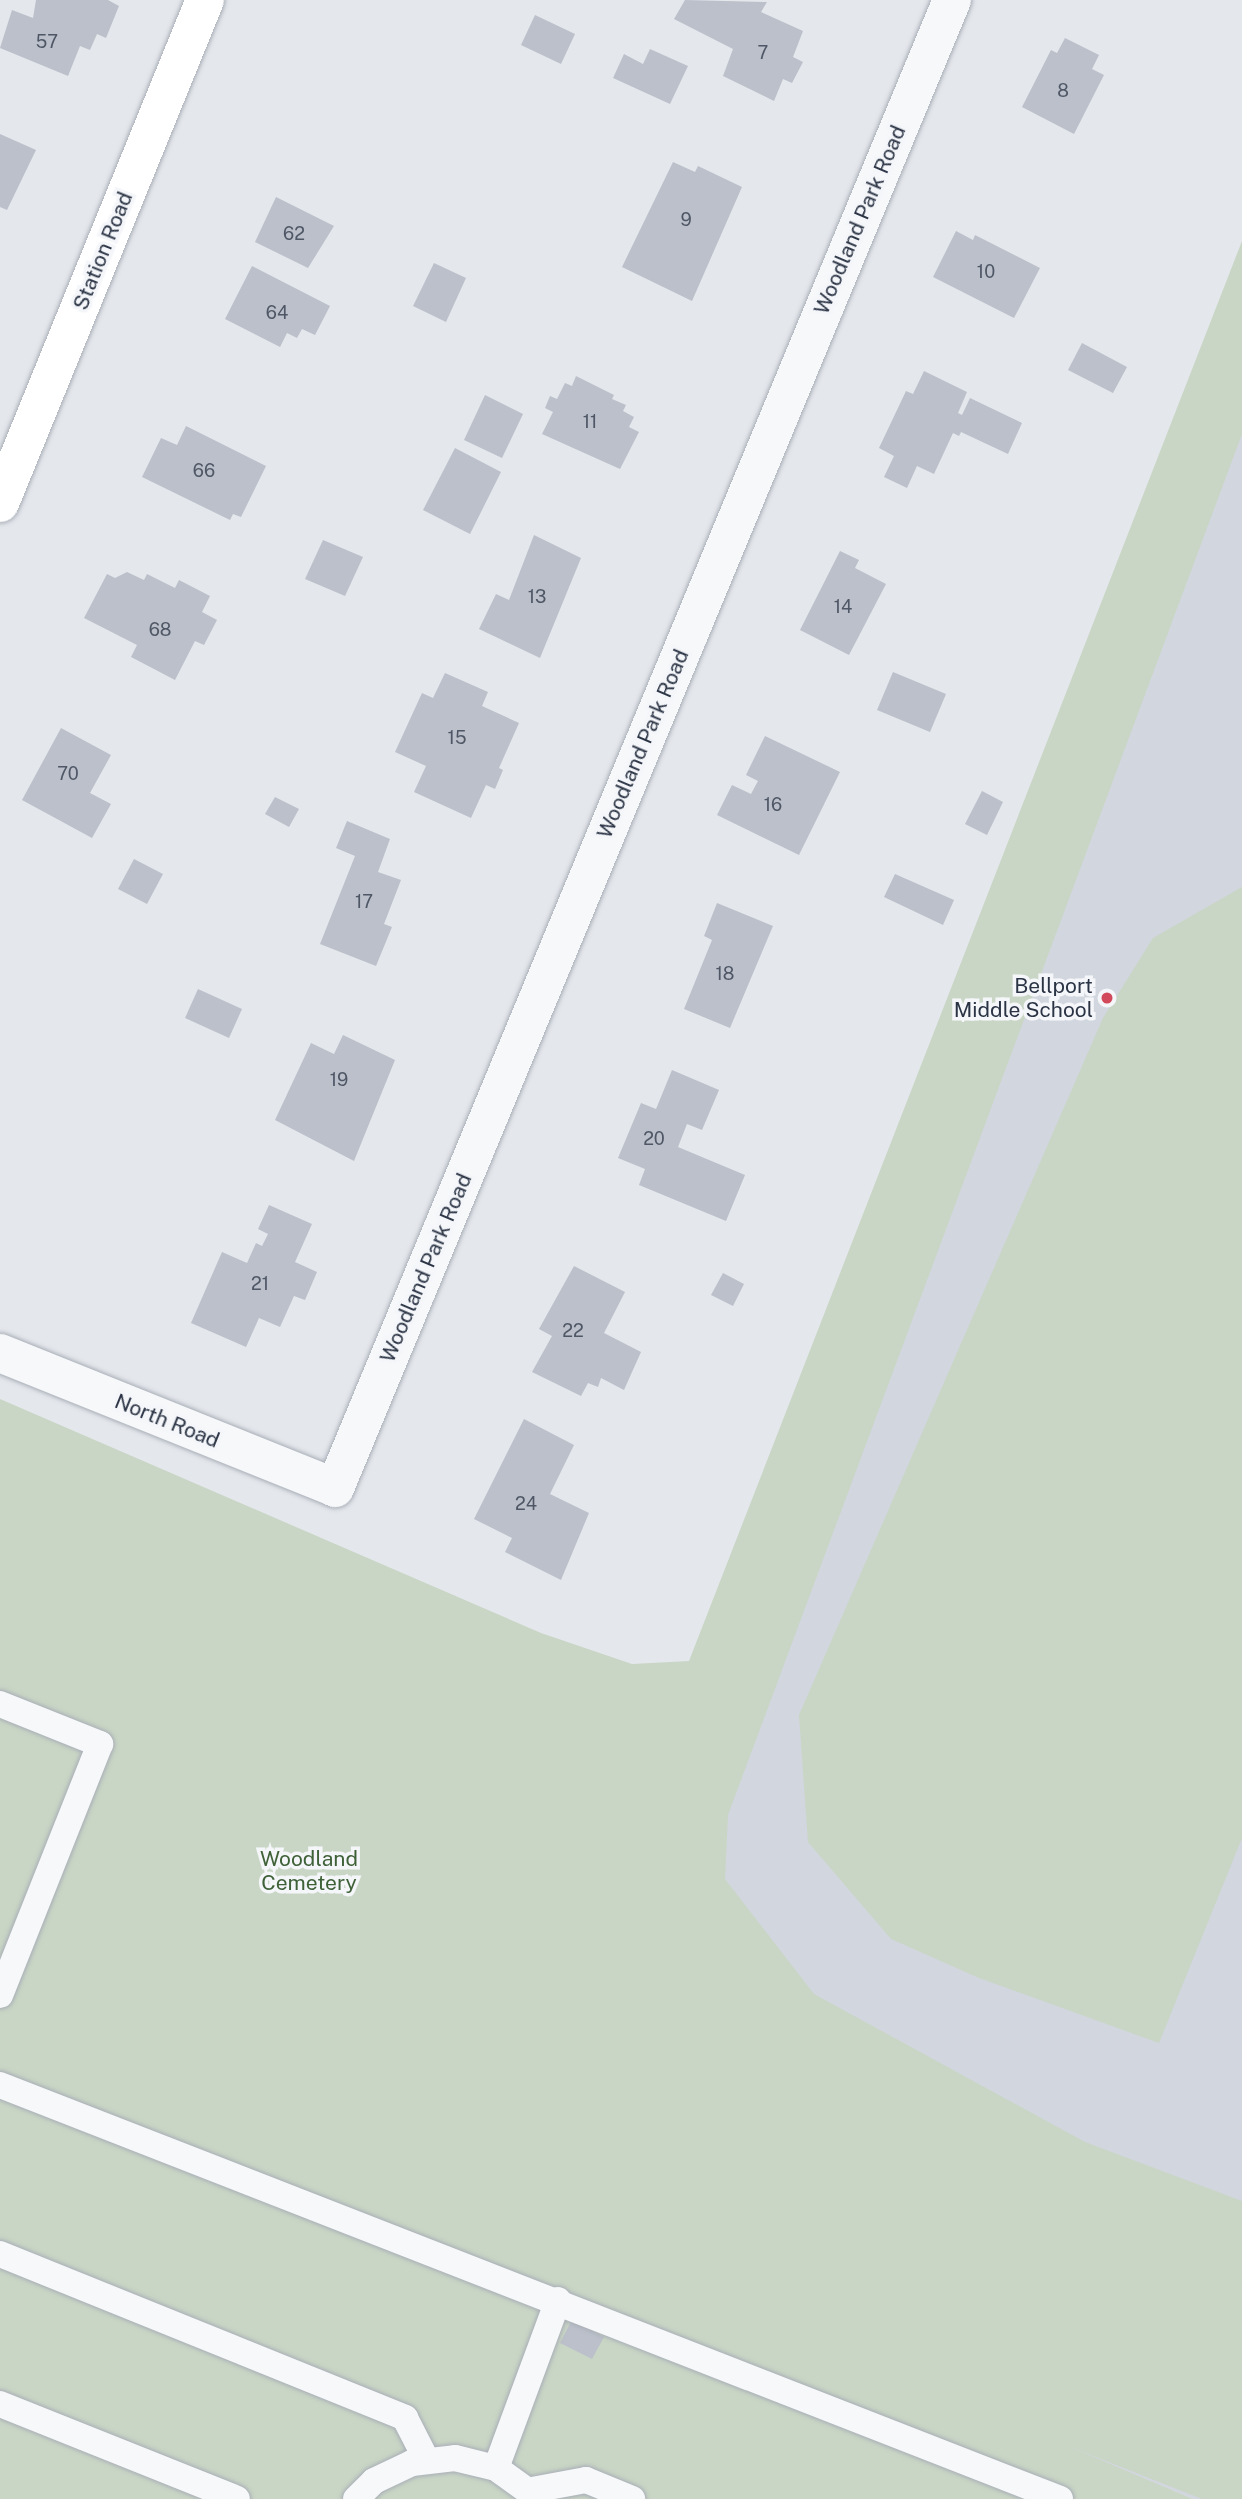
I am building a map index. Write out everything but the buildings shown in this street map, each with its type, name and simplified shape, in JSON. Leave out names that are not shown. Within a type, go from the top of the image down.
[{"type":"main road","name":"Station Road","points":[[0,503],[205,0]]},
{"type":"street","name":"Woodland Park Road","points":[[335,1488],[952,0]]},
{"type":"street","name":"North Road","points":[[0,1353],[335,1488]]},
{"type":"lane","points":[[0,1704],[100,1744],[0,1995]]},
{"type":"lane","points":[[0,2085],[558,2300],[1060,2499]]},
{"type":"lane","points":[[0,2254],[405,2418],[427,2461]]},
{"type":"lane","points":[[496,2468],[558,2300]]},
{"type":"lane","points":[[0,2404],[237,2499]]},
{"type":"lane","points":[[356,2499],[374,2481],[427,2461],[455,2458],[496,2468],[535,2494],[586,2480],[632,2499]]},
{"type":"shaded area","name":"Bellport Middle School","points":[[1242,293],[1242,2499],[1193,2499],[509,2214]]},
{"type":"green space","name":"Woodland Cemetery","points":[[1242,241],[1242,434],[728,1815],[725,1879],[814,1994],[1085,2142],[1242,2201],[1242,2499],[1202,2499],[1068,2446],[1193,2499],[0,2499],[0,1399],[541,1633],[632,1664],[689,1661]]},
{"type":"green space","points":[[1242,887],[1242,1838],[1159,2043],[979,1978],[891,1939],[808,1842],[799,1715],[1103,1018],[1153,938]]},
{"type":"place","name":"Bellport Middle School","points":[[1107,998]]}]
